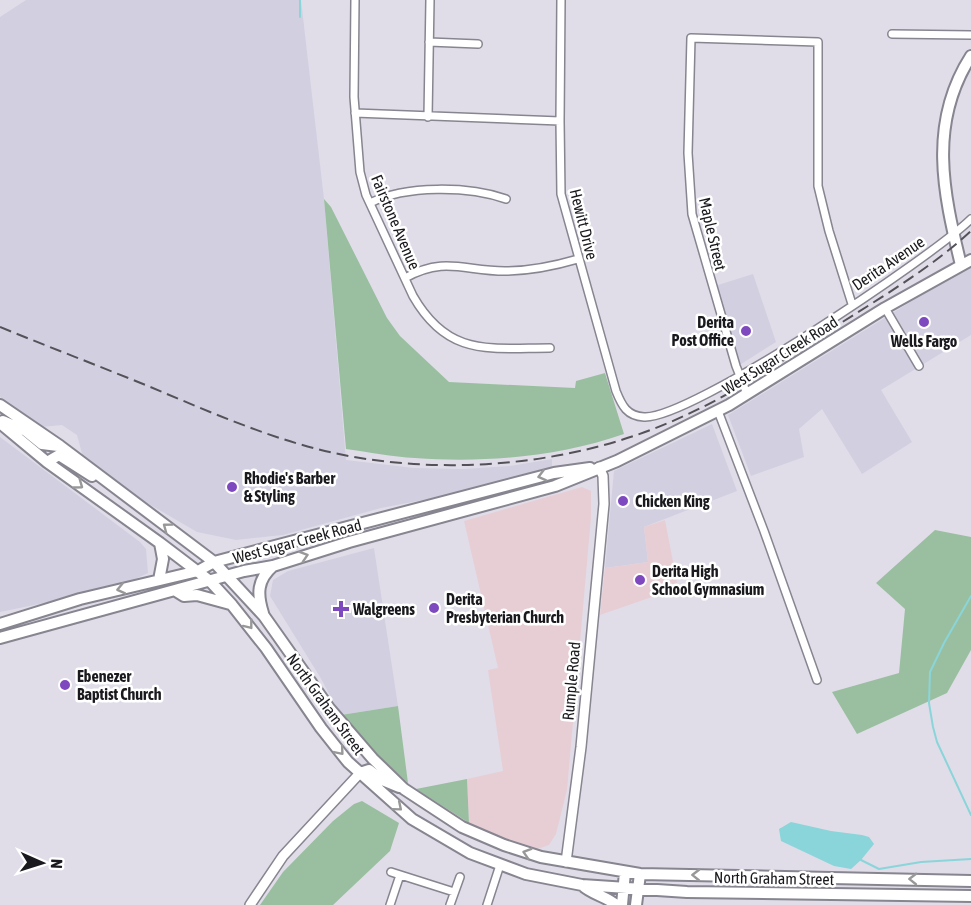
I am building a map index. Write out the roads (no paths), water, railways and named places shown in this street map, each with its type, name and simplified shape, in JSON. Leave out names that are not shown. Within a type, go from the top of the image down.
[{"type":"main road","points":[[966,262],[954,234],[942,167],[943,129],[950,100],[971,56]]},
{"type":"main road","name":"West Sugar Creek Road","points":[[0,638],[227,576],[273,566],[349,542],[555,486],[618,461],[718,411],[885,308],[966,262]]},
{"type":"main road","name":"North Graham Street","points":[[0,405],[60,446],[214,562],[264,616],[329,708],[373,759],[404,789],[440,814],[485,838],[525,853],[640,874],[971,881]]},
{"type":"main road","points":[[0,421],[26,431],[42,444],[60,446]]},
{"type":"main road","name":"North Graham Street","points":[[0,421],[47,462],[210,581],[232,604],[266,648],[326,735],[360,773],[399,808],[429,830],[470,853],[545,879],[624,889],[971,896]]},
{"type":"main road","points":[[47,462],[58,455],[80,470],[111,486]]},
{"type":"main road","name":"West Sugar Creek Road","points":[[1,624],[80,599],[198,571],[214,562],[554,473],[599,468]]},
{"type":"main road","points":[[430,520],[440,514],[461,508],[465,505],[467,496]]},
{"type":"main road","points":[[159,580],[163,559],[160,543]]},
{"type":"main road","points":[[264,616],[259,589],[262,578],[273,566]]},
{"type":"main road","points":[[176,591],[184,596],[197,595],[232,604]]},
{"type":"main road","points":[[360,773],[369,770],[391,785],[404,789]]},
{"type":"main road","points":[[622,905],[625,872]]},
{"type":"main road","points":[[636,905],[640,874]]},
{"type":"main road","points":[[582,885],[592,893],[616,905]]},
{"type":"street","name":"Fairstone Avenue","points":[[355,0],[355,113],[360,172],[370,203],[405,278],[428,319],[442,332],[458,341],[482,347],[550,348]]},
{"type":"street","points":[[428,117],[430,0]]},
{"type":"street","name":"Hewitt Drive","points":[[561,0],[561,194],[616,391],[626,411]]},
{"type":"street","points":[[892,34],[971,35]]},
{"type":"street","name":"Maple Street","points":[[747,394],[739,376],[692,214],[688,153],[691,38],[818,42],[818,186],[829,231],[852,304]]},
{"type":"street","points":[[429,42],[478,44]]},
{"type":"street","points":[[355,113],[560,121]]},
{"type":"street","points":[[370,203],[387,195],[415,190],[488,193],[506,199]]},
{"type":"street","name":"Derita Avenue","points":[[626,411],[643,417],[658,415],[691,402],[739,376],[852,304],[954,234],[971,219]]},
{"type":"street","points":[[405,278],[416,272],[440,266],[458,265],[491,271],[515,270],[543,268],[578,258]]},
{"type":"street","points":[[885,308],[919,366]]},
{"type":"street","points":[[718,411],[817,680]]},
{"type":"street","name":"Rumple Road","points":[[566,862],[581,747],[604,504],[603,477],[599,468]]},
{"type":"street","points":[[250,905],[283,856],[360,773]]},
{"type":"street","points":[[487,905],[500,865]]},
{"type":"street","points":[[391,872],[454,892]]},
{"type":"street","points":[[390,905],[400,875]]},
{"type":"street","points":[[450,905],[459,877]]},
{"type":"water","points":[[791,822],[862,835],[869,837],[874,844],[851,869],[834,866],[781,841],[779,829]]},
{"type":"waterway","points":[[300,0],[300,17]]},
{"type":"waterway","points":[[971,596],[930,672],[929,703],[937,742],[971,815]]},
{"type":"waterway","points":[[861,860],[879,869],[921,862],[971,859]]},
{"type":"railway","points":[[0,327],[231,420],[317,449],[409,464],[504,463],[552,457],[599,446],[643,433],[686,415],[765,372],[893,290],[953,247],[971,231]]},
{"type":"place","name":"Wells Fargo","points":[[924,322]]},
{"type":"place","name":"Derita Post Office","points":[[746,331]]},
{"type":"place","name":"Rhodie's Barber & Styling","points":[[232,487]]},
{"type":"place","name":"Chicken King","points":[[623,501]]},
{"type":"place","name":"Derita High School Gymnasium","points":[[640,580]]},
{"type":"place","name":"Derita Presbyterian Church","points":[[434,608]]},
{"type":"place","name":"Walgreens","points":[[341,609]]},
{"type":"place","name":"Ebenezer Baptist Church","points":[[65,685]]}]
